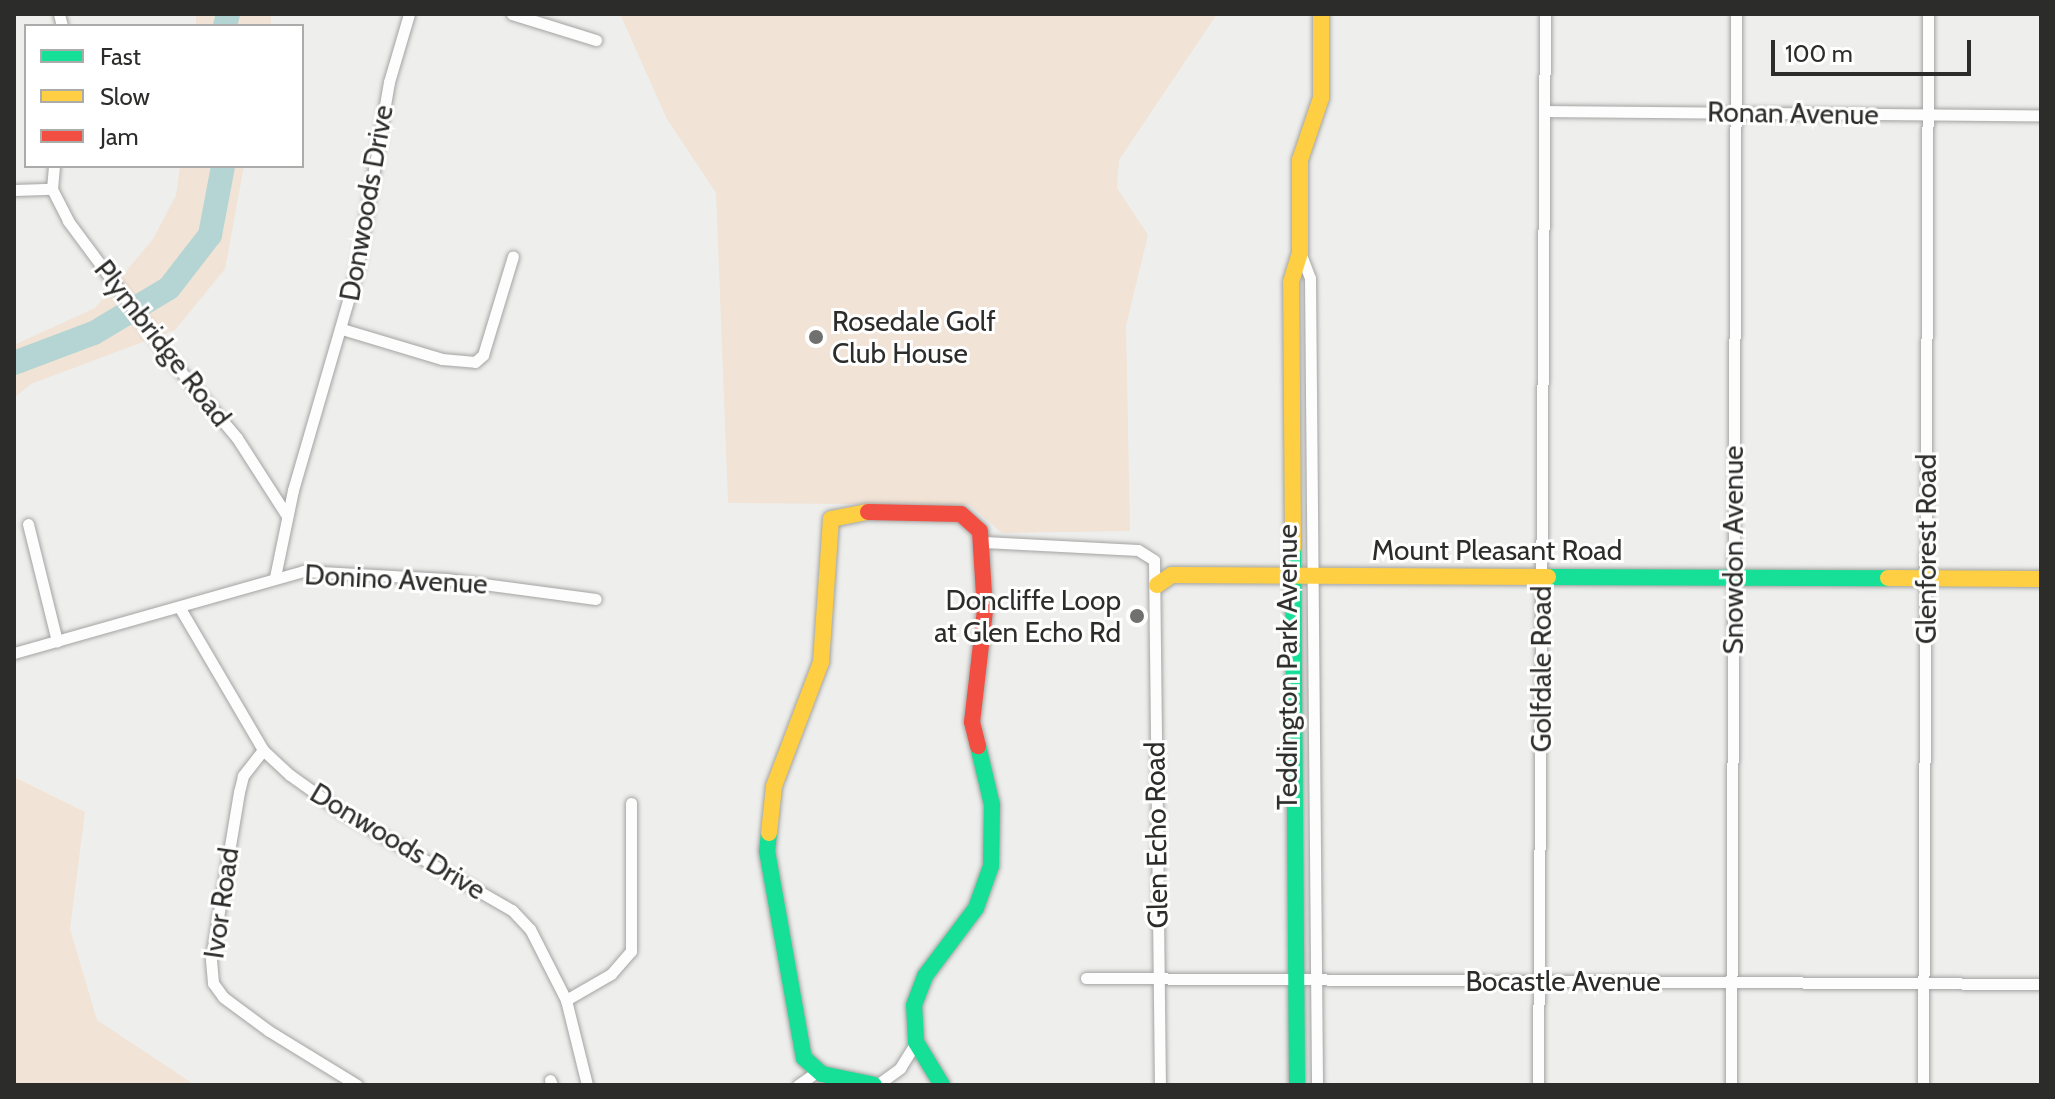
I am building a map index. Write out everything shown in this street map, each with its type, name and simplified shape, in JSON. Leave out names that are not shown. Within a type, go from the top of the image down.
[{"type":"street","name":"Donwoods Drive","points":[[275,577],[287,516],[342,329],[370,208],[389,82],[409,14]]},
{"type":"street","points":[[512,14],[596,40]]},
{"type":"street","name":"Teddington Park Avenue","points":[[1297,1085],[1291,282],[1300,252],[1300,160],[1321,98],[1321,14]]},
{"type":"street","name":"Golfdale Road","points":[[1538,1085],[1545,14]]},
{"type":"street","name":"Snowdon Avenue","points":[[1731,1085],[1736,14]]},
{"type":"street","name":"Glenforest Road","points":[[1923,1085],[1928,14]]},
{"type":"street","name":"Ronan Avenue","points":[[1545,111],[2041,115]]},
{"type":"street","points":[[14,190],[52,189],[54,168]]},
{"type":"street","name":"Plymbridge Road","points":[[52,189],[103,268],[237,438],[287,516]]},
{"type":"street","name":"Teddington Park Avenue","points":[[1300,252],[1310,278],[1317,1085]]},
{"type":"street","points":[[342,329],[442,359],[475,362],[483,355],[513,256]]},
{"type":"street","points":[[848,512],[961,514],[980,531],[984,542],[985,610],[972,722],[992,805],[991,866],[969,919],[917,989],[916,1042],[904,1063],[875,1085],[818,1071],[801,1050],[767,836],[777,776],[821,662],[831,519],[848,512]]},
{"type":"street","points":[[28,524],[57,641]]},
{"type":"street","points":[[984,542],[1138,550],[1154,560],[1157,585]]},
{"type":"street","name":"Donino Avenue","points":[[14,653],[181,610],[275,577],[303,571],[446,579],[596,599]]},
{"type":"street","name":"Mount Pleasant Road","points":[[1157,585],[1168,575],[2041,579]]},
{"type":"street","name":"Glen Echo Road","points":[[1157,585],[1152,604],[1160,1085]]},
{"type":"street","name":"Donwoods Drive","points":[[181,610],[263,750],[343,813],[512,910],[530,929],[566,1000],[587,1085]]},
{"type":"street","name":"Ivor Road","points":[[263,750],[243,776],[239,792],[211,960],[213,983],[223,997],[259,1024],[357,1085]]},
{"type":"street","points":[[566,1000],[611,974],[631,951],[631,803]]},
{"type":"street","name":"Bocastle Avenue","points":[[1086,978],[2041,984]]},
{"type":"street","points":[[916,1042],[942,1085]]},
{"type":"street","points":[[798,1085],[818,1071]]},
{"type":"shaded area","points":[[196,14],[271,14],[271,24],[196,24]]},
{"type":"shaded area","points":[[620,14],[1217,14],[1119,160],[1117,188],[1148,235],[1126,326],[1130,531],[1002,533],[970,505],[728,503],[716,193],[667,119]]},
{"type":"shaded area","points":[[180,168],[244,168],[225,269],[175,330],[31,384],[14,398],[14,345],[95,308],[153,239],[176,195]]},
{"type":"shaded area","points":[[14,777],[85,812],[70,929],[97,1020],[195,1085],[14,1085]]},
{"type":"waterway","points":[[226,24],[228,14]]},
{"type":"waterway","points":[[14,363],[94,333],[169,288],[210,235],[223,168]]},
{"type":"traffic: fast","points":[[1293,548],[1297,1085]]},
{"type":"traffic: fast","points":[[1548,577],[1888,578]]},
{"type":"traffic: fast","points":[[942,1085],[916,1042],[914,1005],[925,976],[976,908],[991,866],[992,805],[978,746]]},
{"type":"traffic: fast","points":[[769,833],[767,851],[804,1058],[822,1074],[874,1085]]},
{"type":"traffic: slow","points":[[1293,548],[1291,282],[1300,252],[1300,160],[1321,98],[1321,14]]},
{"type":"traffic: slow","points":[[769,833],[774,786],[821,662],[831,519],[868,512]]},
{"type":"traffic: slow","points":[[1157,585],[1172,575],[1548,577]]},
{"type":"traffic: slow","points":[[1888,578],[2041,579]]},
{"type":"traffic: jam","points":[[868,512],[961,514],[980,531],[985,610],[972,722],[978,746]]},
{"type":"place","name":"Rosedale Golf Club House","points":[[816,337]]},
{"type":"place","name":"Doncliffe Loop at Glen Echo Rd","points":[[1137,616]]}]
